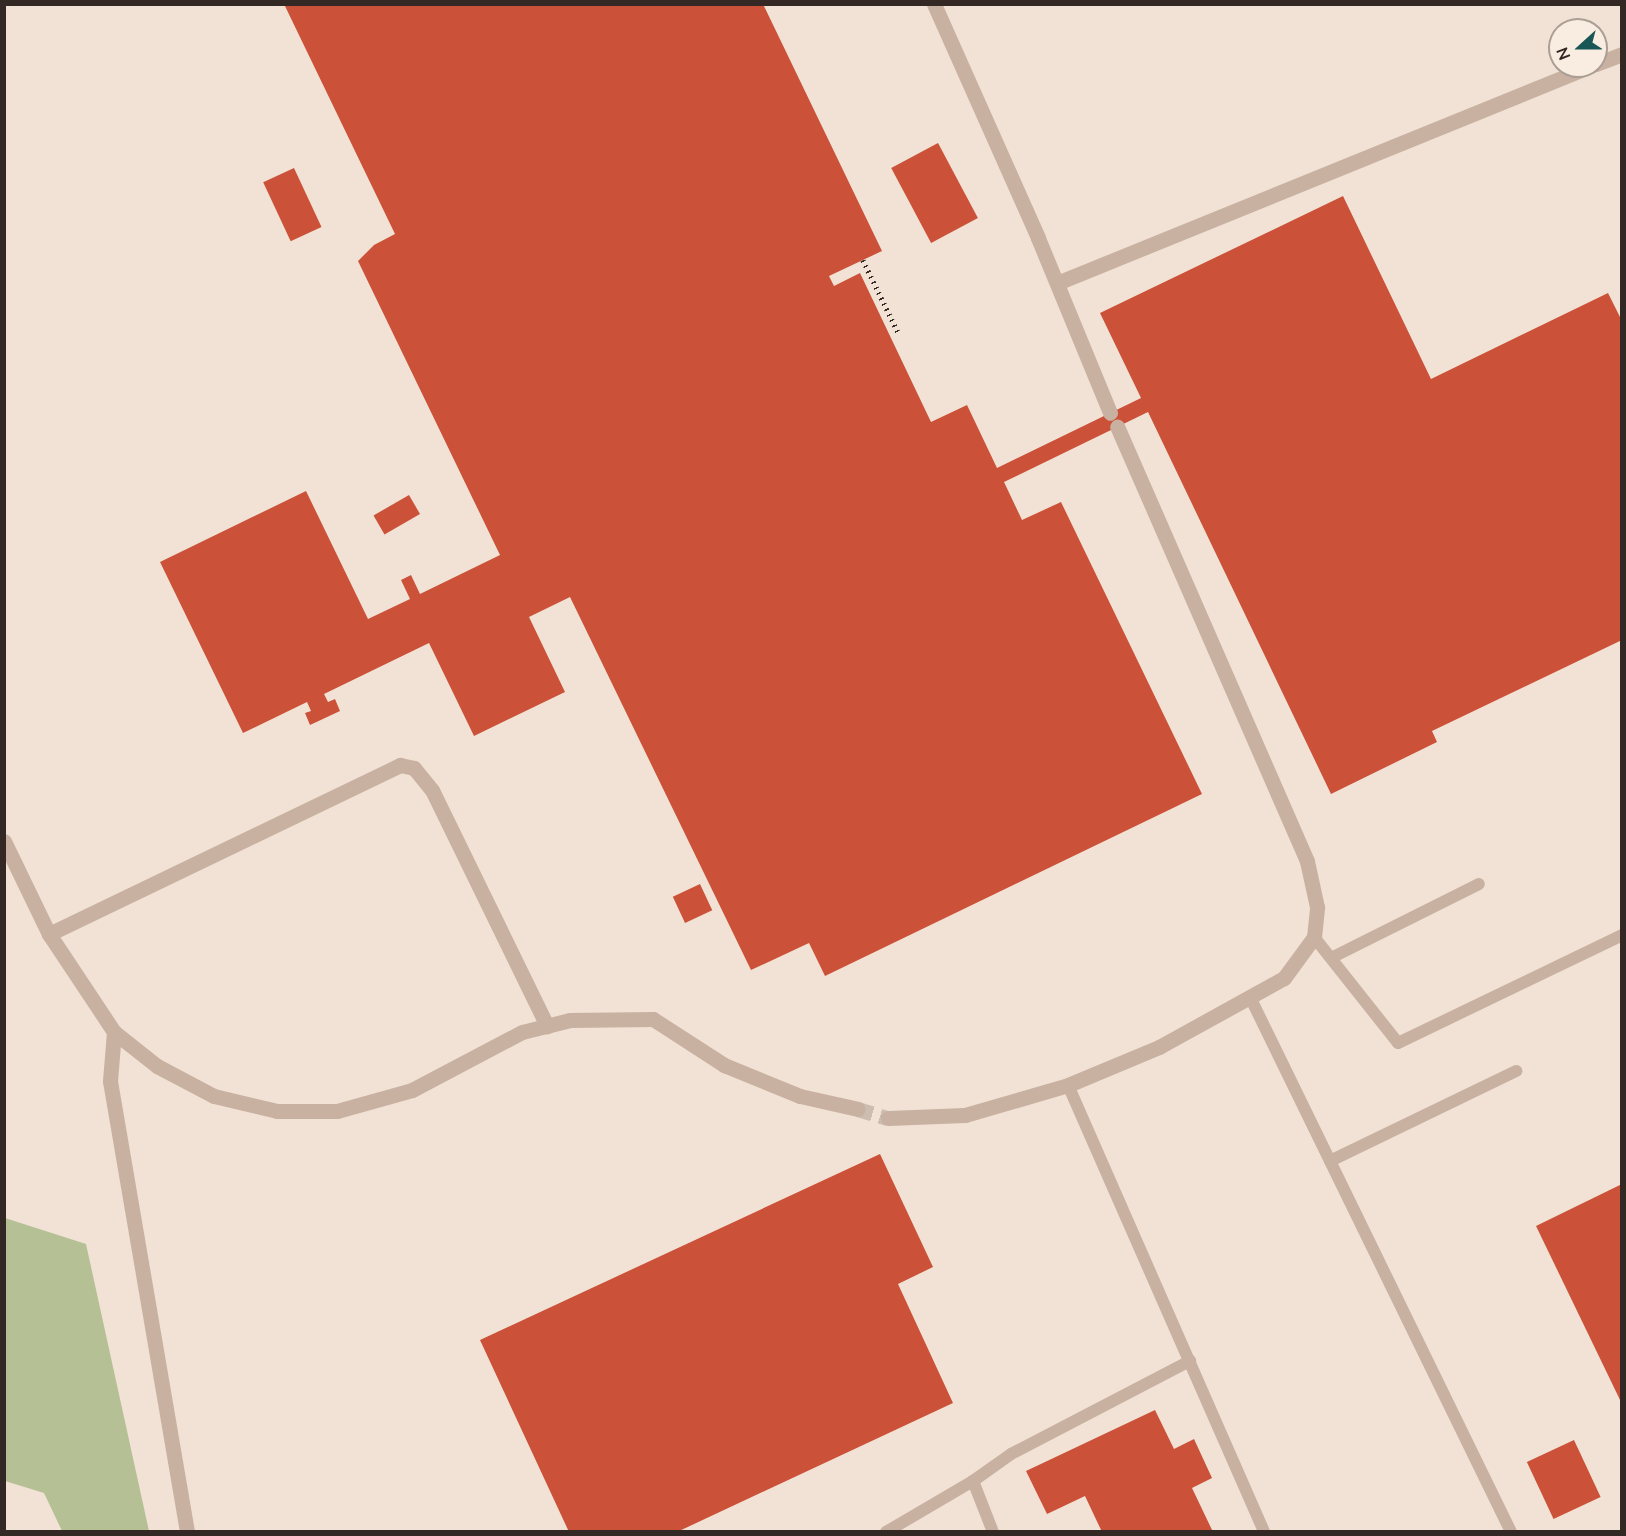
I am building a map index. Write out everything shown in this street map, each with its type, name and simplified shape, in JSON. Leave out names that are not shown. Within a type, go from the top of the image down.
[{"type":"street","points":[[888,1118],[965,1115],[1068,1085],[1159,1047],[1284,978],[1314,937],[1317,907],[1307,861],[1113,420],[1057,283],[934,4]]},
{"type":"street","points":[[1057,283],[1561,78]]},
{"type":"street","points":[[49,934],[400,765],[414,768],[432,790],[547,1026]]},
{"type":"street","points":[[4,841],[49,934],[114,1032],[157,1066],[214,1096],[277,1111],[337,1111],[412,1090],[522,1032],[570,1020],[653,1019],[724,1065],[800,1096],[858,1109]]},
{"type":"street","points":[[114,1032],[110,1081],[187,1532]]},
{"type":"lane","points":[[1333,957],[1479,884]]},
{"type":"lane","points":[[1314,937],[1333,957],[1398,1043],[1622,935]]},
{"type":"lane","points":[[1250,997],[1511,1532]]},
{"type":"lane","points":[[1330,1161],[1516,1071]]},
{"type":"lane","points":[[1068,1085],[1264,1532]]},
{"type":"lane","points":[[886,1532],[973,1481],[1011,1454],[1190,1361]]},
{"type":"lane","points":[[973,1481],[993,1532]]},
{"type":"green space","points":[[5,1218],[86,1244],[149,1531],[62,1531],[44,1493],[5,1481]]},
{"type":"building","points":[[284,4],[763,4],[882,251],[829,276],[834,286],[860,273],[931,422],[967,405],[997,468],[1141,398],[1100,313],[1343,196],[1431,379],[1608,293],[1622,321],[1622,640],[1432,731],[1437,742],[1331,794],[1148,412],[1004,482],[1022,520],[1061,502],[1202,794],[825,976],[809,943],[751,970],[570,597],[529,617],[565,692],[474,736],[429,643],[324,694],[328,702],[335,699],[340,711],[310,725],[305,713],[311,711],[307,702],[243,733],[160,562],[306,491],[368,619],[410,599],[401,580],[411,575],[420,594],[500,555],[358,261],[374,245],[395,234]]},
{"type":"building","points":[[938,143],[978,218],[931,243],[891,168]]},
{"type":"building","points":[[294,168],[321,227],[291,241],[263,182]]},
{"type":"building","points":[[409,495],[420,514],[384,535],[373,516]]},
{"type":"building","points":[[700,884],[712,910],[685,923],[673,897]]},
{"type":"building","points":[[880,1154],[933,1267],[898,1284],[953,1403],[677,1532],[569,1532],[480,1340]]},
{"type":"building","points":[[1622,1184],[1622,1404],[1536,1226]]},
{"type":"building","points":[[1155,1410],[1174,1449],[1194,1439],[1212,1478],[1192,1488],[1213,1532],[1102,1532],[1085,1496],[1047,1514],[1026,1471]]},
{"type":"building","points":[[1574,1440],[1601,1497],[1553,1519],[1527,1462]]},
{"type":"tunnel","points":[[858,1109],[888,1118]]},
{"type":"railway","points":[[863,260],[898,332]]}]
